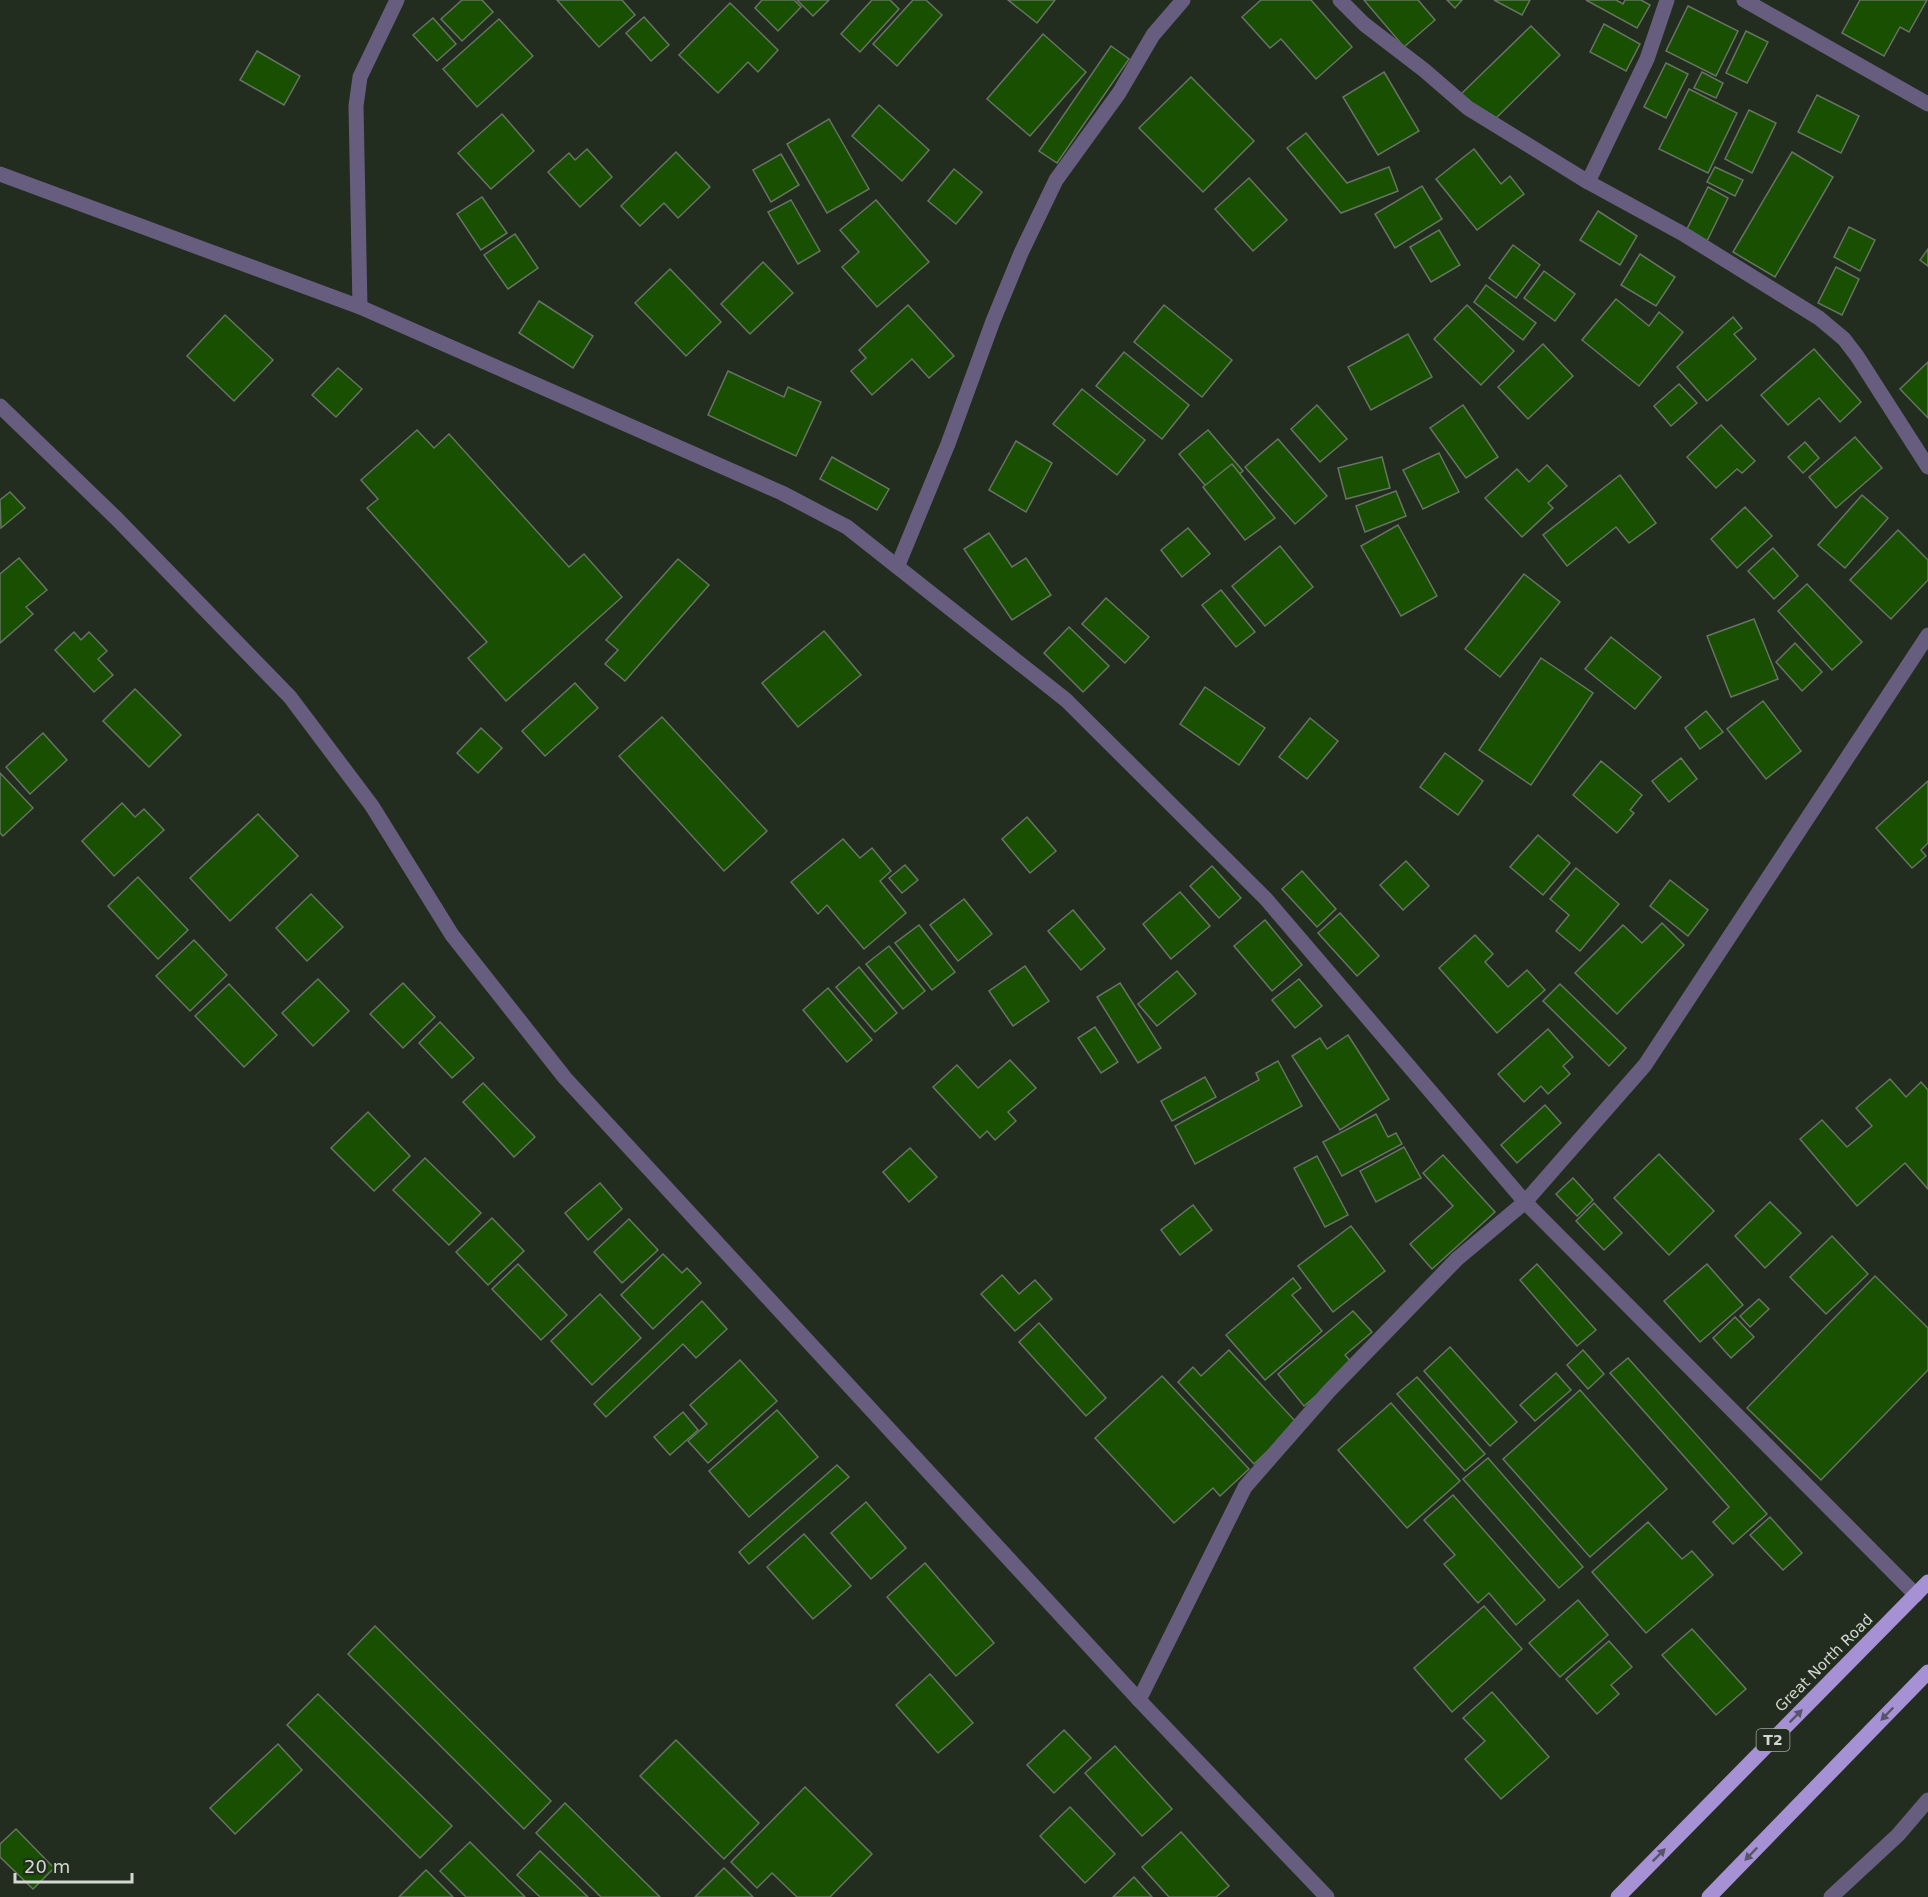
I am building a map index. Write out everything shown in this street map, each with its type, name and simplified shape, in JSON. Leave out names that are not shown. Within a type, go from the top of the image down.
[{"type":"main road","name":"Great North Road","points":[[1618,1897],[1928,1582]]},
{"type":"main road","points":[[1709,1897],[1928,1672]]},
{"type":"street","points":[[360,307],[356,106],[360,77],[397,0]]},
{"type":"street","points":[[898,566],[948,444],[993,321],[1056,180],[1119,93],[1153,35],[1183,0]]},
{"type":"street","points":[[1340,0],[1364,24],[1424,70],[1468,108],[1588,182],[1695,241],[1819,318],[1844,339],[1857,356],[1928,467]]},
{"type":"street","points":[[1588,182],[1647,59],[1667,0]]},
{"type":"street","points":[[1744,0],[1928,104]]},
{"type":"street","points":[[0,174],[360,307],[782,493],[847,527],[1066,700],[1266,899],[1526,1202],[1916,1595]]},
{"type":"street","points":[[0,406],[116,518],[290,697],[372,806],[452,935],[565,1078],[1139,1700],[1327,1897]]},
{"type":"street","points":[[1139,1700],[1245,1487],[1329,1391],[1457,1259],[1526,1202],[1645,1065],[1928,635]]},
{"type":"street","points":[[1831,1897],[1898,1835],[1928,1800]]},
{"type":"building","points":[[462,0],[482,0],[493,12],[462,41],[441,19]]},
{"type":"building","points":[[557,0],[622,0],[635,15],[599,47]]},
{"type":"building","points":[[762,0],[794,0],[801,7],[778,31],[755,8]]},
{"type":"building","points":[[797,0],[829,0],[813,16]]},
{"type":"building","points":[[872,0],[890,0],[899,9],[860,52],[841,34]]},
{"type":"building","points":[[913,0],[926,0],[942,15],[897,66],[873,44]]},
{"type":"building","points":[[1008,0],[1055,0],[1037,23]]},
{"type":"building","points":[[1261,0],[1311,0],[1352,47],[1316,79],[1281,39],[1270,48],[1242,17]]},
{"type":"building","points":[[1364,0],[1418,0],[1435,20],[1404,47]]},
{"type":"building","points":[[1447,0],[1462,0],[1455,8]]},
{"type":"building","points":[[1494,0],[1530,0],[1522,15]]},
{"type":"building","points":[[1586,0],[1616,0],[1623,4],[1625,0],[1641,0],[1650,5],[1637,28]]},
{"type":"building","points":[[1860,0],[1927,0],[1909,32],[1900,27],[1884,56],[1842,33]]},
{"type":"building","points":[[730,3],[778,50],[758,72],[748,62],[718,93],[679,55]]},
{"type":"building","points":[[1688,6],[1738,31],[1716,76],[1666,51]]},
{"type":"building","points":[[644,17],[669,45],[651,61],[626,33]]},
{"type":"building","points":[[433,18],[456,44],[437,61],[413,35]]},
{"type":"building","points":[[499,19],[533,56],[477,107],[443,69]]},
{"type":"building","points":[[1604,24],[1640,44],[1626,71],[1590,52]]},
{"type":"building","points":[[1531,26],[1560,55],[1488,126],[1459,96]]},
{"type":"building","points":[[1746,31],[1768,42],[1747,83],[1726,73]]},
{"type":"building","points":[[1043,34],[1086,72],[1030,136],[987,99]]},
{"type":"building","points":[[1111,46],[1129,59],[1057,163],[1039,151]]},
{"type":"building","points":[[257,51],[300,76],[284,105],[240,80]]},
{"type":"building","points":[[1666,63],[1688,74],[1666,118],[1644,107]]},
{"type":"building","points":[[1384,72],[1419,131],[1378,155],[1343,97]]},
{"type":"building","points":[[1702,72],[1723,83],[1716,98],[1694,88]]},
{"type":"building","points":[[1191,77],[1254,141],[1203,192],[1139,128]]},
{"type":"building","points":[[1689,89],[1737,113],[1708,173],[1659,149]]},
{"type":"building","points":[[1817,95],[1859,116],[1841,153],[1798,132]]},
{"type":"building","points":[[879,105],[929,150],[902,181],[852,136]]},
{"type":"building","points":[[1749,110],[1776,123],[1752,173],[1725,159]]},
{"type":"building","points":[[502,114],[534,151],[491,189],[458,153]]},
{"type":"building","points":[[829,119],[869,189],[827,213],[787,144]]},
{"type":"building","points":[[1306,133],[1347,183],[1389,167],[1398,191],[1341,213],[1287,148]]},
{"type":"building","points":[[587,149],[612,177],[580,207],[548,172],[569,153],[575,160]]},
{"type":"building","points":[[1474,149],[1501,184],[1510,176],[1524,194],[1477,230],[1436,179]]},
{"type":"building","points":[[676,152],[710,187],[678,218],[664,203],[640,226],[621,206]]},
{"type":"building","points":[[1792,152],[1833,177],[1775,277],[1733,252]]},
{"type":"building","points":[[781,154],[799,185],[771,202],[753,170]]},
{"type":"building","points":[[1715,167],[1743,180],[1735,196],[1707,182]]},
{"type":"building","points":[[954,169],[982,192],[956,224],[928,201]]},
{"type":"building","points":[[1249,178],[1287,220],[1253,251],[1215,209]]},
{"type":"building","points":[[1422,186],[1442,219],[1395,248],[1375,214]]},
{"type":"building","points":[[1708,187],[1728,198],[1707,241],[1686,231]]},
{"type":"building","points":[[482,197],[507,233],[481,250],[457,214]]},
{"type":"building","points":[[791,200],[820,251],[798,264],[768,212]]},
{"type":"building","points":[[876,200],[929,262],[877,307],[842,267],[859,252],[840,230]]},
{"type":"building","points":[[1598,211],[1637,236],[1620,265],[1580,240]]},
{"type":"building","points":[[1849,227],[1875,240],[1860,271],[1834,257]]},
{"type":"building","points":[[1439,230],[1460,265],[1431,282],[1410,247]]},
{"type":"building","points":[[515,234],[538,268],[508,289],[484,255]]},
{"type":"building","points":[[1513,245],[1540,265],[1516,298],[1489,278]]},
{"type":"building","points":[[1928,249],[1928,266],[1920,260]]},
{"type":"building","points":[[1640,254],[1675,277],[1656,306],[1621,285]]},
{"type":"building","points":[[763,262],[793,293],[750,334],[721,304]]},
{"type":"building","points":[[1836,267],[1859,279],[1842,315],[1818,303]]},
{"type":"building","points":[[670,269],[721,322],[686,356],[635,303]]},
{"type":"building","points":[[1544,271],[1575,294],[1555,321],[1524,298]]},
{"type":"building","points":[[1486,285],[1536,323],[1523,340],[1474,302]]},
{"type":"building","points":[[1616,299],[1649,326],[1659,312],[1683,332],[1639,386],[1582,340]]},
{"type":"building","points":[[539,301],[593,336],[573,368],[519,333]]},
{"type":"building","points":[[908,305],[954,356],[929,378],[912,359],[872,395],[851,371],[866,358],[859,350]]},
{"type":"building","points":[[1164,305],[1232,360],[1202,397],[1134,342]]},
{"type":"building","points":[[1467,305],[1514,351],[1481,385],[1434,339]]},
{"type":"building","points":[[225,315],[273,360],[234,401],[187,356]]},
{"type":"building","points":[[1733,317],[1742,328],[1734,334],[1756,359],[1707,401],[1677,367]]},
{"type":"building","points":[[1408,334],[1432,377],[1371,410],[1348,367]]},
{"type":"building","points":[[1543,344],[1573,376],[1528,419],[1498,387]]},
{"type":"building","points":[[1814,349],[1861,402],[1840,422],[1819,398],[1788,425],[1761,395]]},
{"type":"building","points":[[1124,352],[1189,405],[1162,439],[1096,386]]},
{"type":"building","points":[[1928,362],[1928,418],[1900,389]]},
{"type":"building","points":[[338,368],[362,389],[336,417],[312,395]]},
{"type":"building","points":[[728,371],[784,397],[788,387],[821,402],[796,456],[708,415]]},
{"type":"building","points":[[1679,384],[1697,403],[1671,426],[1654,406]]},
{"type":"building","points":[[1082,389],[1145,440],[1117,475],[1053,424]]},
{"type":"building","points":[[1317,405],[1347,439],[1320,462],[1291,429]]},
{"type":"building","points":[[1463,405],[1498,457],[1466,478],[1430,428]]},
{"type":"building","points":[[1721,425],[1755,461],[1742,473],[1737,469],[1716,488],[1687,457]]},
{"type":"building","points":[[417,430],[434,448],[449,434],[569,567],[584,554],[622,597],[506,701],[468,658],[487,642],[367,508],[378,499],[361,480]]},
{"type":"building","points":[[1208,430],[1243,471],[1214,496],[1179,454]]},
{"type":"building","points":[[1855,437],[1882,468],[1836,508],[1809,477]]},
{"type":"building","points":[[1278,439],[1327,496],[1295,524],[1245,467]]},
{"type":"building","points":[[1016,441],[1052,463],[1026,512],[989,490]]},
{"type":"building","points":[[1805,442],[1819,458],[1803,473],[1788,457]]},
{"type":"building","points":[[1439,453],[1459,492],[1423,509],[1403,470]]},
{"type":"building","points":[[832,457],[889,489],[877,510],[820,479]]},
{"type":"building","points":[[1382,457],[1390,488],[1346,499],[1338,468]]},
{"type":"building","points":[[1232,464],[1275,518],[1245,540],[1203,487]]},
{"type":"building","points":[[1547,465],[1567,486],[1548,503],[1553,508],[1522,537],[1485,498],[1517,469],[1529,482]]},
{"type":"building","points":[[1620,475],[1656,523],[1629,543],[1616,527],[1567,566],[1543,535]]},
{"type":"building","points":[[1396,491],[1406,516],[1365,532],[1356,506]]},
{"type":"building","points":[[10,492],[25,508],[1,528],[0,500]]},
{"type":"building","points":[[1862,495],[1888,518],[1845,568],[1818,545]]},
{"type":"building","points":[[1745,507],[1772,536],[1737,568],[1711,539]]},
{"type":"building","points":[[1398,525],[1437,596],[1401,616],[1361,546]]},
{"type":"building","points":[[1188,528],[1210,554],[1182,577],[1161,550]]},
{"type":"building","points":[[1898,530],[1928,560],[1928,580],[1891,619],[1850,580]]},
{"type":"building","points":[[989,533],[1012,567],[1026,558],[1051,595],[1012,620],[964,549]]},
{"type":"building","points":[[1280,546],[1313,587],[1265,626],[1232,586]]},
{"type":"building","points":[[1773,548],[1798,576],[1774,599],[1748,571]]},
{"type":"building","points":[[19,558],[47,590],[26,607],[33,614],[0,643],[0,574]]},
{"type":"building","points":[[678,559],[709,585],[625,681],[605,664],[618,650],[606,640]]},
{"type":"building","points":[[1524,574],[1560,602],[1500,677],[1465,649]]},
{"type":"building","points":[[1807,584],[1862,642],[1832,670],[1778,611]]},
{"type":"building","points":[[1221,590],[1255,632],[1236,647],[1202,605]]},
{"type":"building","points":[[1106,598],[1149,637],[1125,663],[1082,624]]},
{"type":"building","points":[[1754,619],[1778,679],[1731,697],[1707,636]]},
{"type":"building","points":[[1069,627],[1109,666],[1083,692],[1044,653]]},
{"type":"building","points":[[824,631],[861,675],[798,727],[762,683]]},
{"type":"building","points":[[74,632],[81,640],[89,632],[107,651],[98,659],[113,675],[94,692],[55,650]]},
{"type":"building","points":[[1611,637],[1661,677],[1635,709],[1585,669]]},
{"type":"building","points":[[1795,643],[1822,672],[1802,691],[1776,662]]},
{"type":"building","points":[[1541,658],[1593,693],[1531,785],[1479,750]]},
{"type":"building","points":[[575,683],[598,708],[545,756],[522,731]]},
{"type":"building","points":[[1205,687],[1265,728],[1239,765],[1180,724]]},
{"type":"building","points":[[135,689],[181,735],[149,767],[103,721]]},
{"type":"building","points":[[1763,701],[1801,751],[1766,779],[1727,729]]},
{"type":"building","points":[[1706,711],[1723,732],[1700,749],[1685,728]]},
{"type":"building","points":[[662,717],[767,831],[724,871],[619,756]]},
{"type":"building","points":[[1310,718],[1338,741],[1307,779],[1279,757]]},
{"type":"building","points":[[481,728],[502,748],[478,773],[457,753]]},
{"type":"building","points":[[43,733],[67,760],[30,794],[6,767]]},
{"type":"building","points":[[1445,753],[1483,781],[1458,815],[1420,787]]},
{"type":"building","points":[[1681,758],[1697,779],[1669,802],[1652,781]]},
{"type":"building","points":[[1601,761],[1642,795],[1630,810],[1634,813],[1617,833],[1573,795]]},
{"type":"building","points":[[0,773],[33,808],[3,836],[0,833]]},
{"type":"building","points":[[1928,781],[1928,843],[1921,850],[1926,856],[1912,868],[1876,828]]},
{"type":"building","points":[[122,803],[135,817],[144,809],[164,830],[114,876],[82,841]]},
{"type":"building","points":[[258,814],[298,856],[230,921],[190,878]]},
{"type":"building","points":[[1027,817],[1056,851],[1030,873],[1002,839]]},
{"type":"building","points":[[1538,835],[1570,863],[1543,895],[1510,867]]},
{"type":"building","points":[[843,839],[860,858],[872,848],[891,871],[880,881],[906,913],[864,949],[827,905],[818,914],[791,882]]},
{"type":"building","points":[[1406,861],[1429,886],[1403,910],[1380,885]]},
{"type":"building","points":[[905,865],[918,880],[902,893],[889,878]]},
{"type":"building","points":[[1212,866],[1241,898],[1219,918],[1190,886]]},
{"type":"building","points":[[1576,868],[1619,904],[1580,951],[1556,931],[1569,915],[1550,899]]},
{"type":"building","points":[[1302,871],[1336,909],[1317,927],[1282,889]]},
{"type":"building","points":[[138,877],[188,930],[158,959],[108,906]]},
{"type":"building","points":[[1670,880],[1708,910],[1688,936],[1650,906]]},
{"type":"building","points":[[1180,892],[1210,926],[1171,959],[1143,924]]},
{"type":"building","points":[[311,894],[343,927],[307,961],[276,928]]},
{"type":"building","points":[[964,899],[992,934],[958,961],[930,925]]},
{"type":"building","points":[[1073,910],[1105,949],[1081,970],[1048,931]]},
{"type":"building","points":[[1340,913],[1379,956],[1357,976],[1318,933]]},
{"type":"building","points":[[1265,920],[1302,965],[1272,991],[1234,946]]},
{"type":"building","points":[[1662,923],[1684,945],[1617,1014],[1575,973],[1623,925],[1642,943]]},
{"type":"building","points":[[919,925],[955,972],[932,990],[895,943]]},
{"type":"building","points":[[1475,935],[1493,954],[1485,962],[1508,987],[1527,970],[1545,990],[1497,1033],[1439,968]]},
{"type":"building","points":[[194,940],[227,975],[190,1011],[156,976]]},
{"type":"building","points":[[889,946],[925,991],[903,1009],[866,964]]},
{"type":"building","points":[[1025,966],[1049,1001],[1013,1026],[989,991]]},
{"type":"building","points":[[859,967],[897,1013],[875,1032],[836,987]]},
{"type":"building","points":[[1177,971],[1196,994],[1157,1026],[1138,1004]]},
{"type":"building","points":[[318,979],[349,1011],[313,1046],[282,1013]]},
{"type":"building","points":[[1299,979],[1322,1006],[1295,1028],[1272,1000]]},
{"type":"building","points":[[403,983],[435,1017],[403,1048],[370,1014]]},
{"type":"building","points":[[1120,983],[1161,1048],[1138,1063],[1097,997]]},
{"type":"building","points":[[229,984],[277,1035],[244,1067],[195,1016]]},
{"type":"building","points":[[1560,984],[1626,1048],[1609,1066],[1543,1001]]},
{"type":"building","points":[[828,988],[872,1040],[847,1062],[803,1010]]},
{"type":"building","points":[[440,1022],[474,1058],[452,1078],[419,1043]]},
{"type":"building","points":[[1095,1027],[1118,1062],[1101,1073],[1078,1038]]},
{"type":"building","points":[[1548,1029],[1573,1057],[1563,1066],[1570,1074],[1548,1094],[1541,1086],[1524,1102],[1498,1074]]},
{"type":"building","points":[[1348,1035],[1389,1099],[1340,1130],[1292,1056],[1320,1038],[1327,1049]]},
{"type":"building","points":[[1010,1060],[1036,1088],[1008,1112],[1016,1121],[995,1140],[987,1131],[980,1138],[933,1087],[957,1065],[978,1088]]},
{"type":"building","points":[[1278,1061],[1302,1106],[1195,1164],[1175,1126],[1259,1080],[1256,1073]]},
{"type":"building","points":[[1205,1077],[1216,1097],[1172,1121],[1161,1101]]},
{"type":"building","points":[[1890,1079],[1906,1097],[1921,1082],[1928,1090],[1928,1189],[1905,1163],[1857,1206],[1800,1139],[1822,1120],[1847,1147],[1872,1126],[1856,1108]]},
{"type":"building","points":[[483,1083],[535,1137],[514,1157],[463,1102]]},
{"type":"building","points":[[1545,1105],[1561,1123],[1517,1163],[1501,1145]]},
{"type":"building","points":[[368,1112],[410,1156],[374,1191],[331,1148]]},
{"type":"building","points":[[1376,1114],[1388,1137],[1396,1133],[1402,1144],[1342,1176],[1323,1142]]},
{"type":"building","points":[[1404,1147],[1421,1178],[1376,1202],[1360,1171]]},
{"type":"building","points":[[910,1148],[937,1177],[909,1202],[883,1172]]},
{"type":"building","points":[[1659,1154],[1714,1211],[1669,1255],[1614,1198]]},
{"type":"building","points":[[1443,1155],[1495,1212],[1432,1269],[1410,1244],[1453,1206],[1423,1173]]},
{"type":"building","points":[[1317,1156],[1348,1215],[1325,1227],[1294,1168]]},
{"type":"building","points":[[425,1158],[481,1213],[449,1245],[393,1190]]},
{"type":"building","points":[[1573,1178],[1593,1200],[1577,1216],[1556,1194]]},
{"type":"building","points":[[600,1183],[622,1209],[588,1240],[565,1213]]},
{"type":"building","points":[[1770,1202],[1801,1233],[1765,1268],[1735,1236]]},
{"type":"building","points":[[1594,1203],[1622,1233],[1604,1250],[1576,1221]]},
{"type":"building","points":[[1193,1205],[1212,1230],[1180,1255],[1161,1230]]},
{"type":"building","points":[[492,1218],[524,1251],[488,1285],[456,1252]]},
{"type":"building","points":[[629,1219],[658,1250],[622,1283],[594,1252]]},
{"type":"building","points":[[1351,1226],[1385,1271],[1333,1312],[1298,1266]]},
{"type":"building","points":[[1832,1236],[1868,1274],[1826,1314],[1790,1277]]},
{"type":"building","points":[[663,1254],[682,1273],[687,1268],[701,1283],[653,1329],[621,1295]]},
{"type":"building","points":[[518,1264],[567,1315],[541,1340],[492,1289]]},
{"type":"building","points":[[1537,1264],[1596,1330],[1577,1346],[1520,1280]]},
{"type":"building","points":[[1707,1264],[1743,1305],[1700,1342],[1664,1301]]},
{"type":"building","points":[[1002,1275],[1019,1294],[1035,1280],[1052,1299],[1015,1331],[981,1294]]},
{"type":"building","points":[[1875,1276],[1928,1328],[1928,1370],[1821,1480],[1747,1408]]},
{"type":"building","points":[[1293,1278],[1301,1288],[1292,1295],[1322,1331],[1265,1380],[1226,1335]]},
{"type":"building","points":[[600,1294],[641,1338],[592,1385],[551,1341]]},
{"type":"building","points":[[1759,1299],[1769,1309],[1750,1327],[1740,1316]]},
{"type":"building","points":[[702,1301],[727,1329],[696,1358],[683,1344],[606,1417],[594,1404]]},
{"type":"building","points":[[1353,1311],[1372,1332],[1345,1355],[1353,1364],[1304,1406],[1278,1374]]},
{"type":"building","points":[[1735,1317],[1754,1337],[1731,1358],[1713,1338]]},
{"type":"building","points":[[1039,1323],[1106,1398],[1086,1416],[1019,1342]]},
{"type":"building","points":[[1450,1347],[1517,1422],[1490,1446],[1424,1371]]},
{"type":"building","points":[[1229,1350],[1297,1423],[1254,1464],[1178,1382],[1193,1367],[1201,1376]]},
{"type":"building","points":[[1583,1350],[1604,1374],[1588,1389],[1567,1365]]},
{"type":"building","points":[[1628,1358],[1767,1514],[1733,1544],[1713,1522],[1729,1507],[1610,1373]]},
{"type":"building","points":[[740,1360],[777,1401],[708,1463],[688,1441],[707,1424],[690,1405]]},
{"type":"building","points":[[1556,1373],[1571,1390],[1535,1421],[1520,1405]]},
{"type":"building","points":[[1162,1376],[1249,1469],[1220,1496],[1213,1488],[1174,1523],[1095,1438]]},
{"type":"building","points":[[1417,1377],[1485,1454],[1465,1471],[1397,1394]]},
{"type":"building","points":[[1580,1390],[1667,1489],[1590,1557],[1503,1459]]},
{"type":"building","points":[[1391,1403],[1460,1481],[1407,1528],[1338,1450]]},
{"type":"building","points":[[777,1410],[818,1457],[749,1517],[709,1471]]},
{"type":"building","points":[[683,1412],[698,1430],[670,1455],[654,1437]]},
{"type":"building","points":[[1488,1458],[1583,1567],[1559,1588],[1463,1479]]},
{"type":"building","points":[[837,1465],[849,1477],[749,1564],[739,1552]]},
{"type":"building","points":[[1453,1495],[1545,1600],[1516,1625],[1489,1593],[1478,1603],[1444,1564],[1455,1555],[1424,1520]]},
{"type":"building","points":[[866,1502],[906,1548],[871,1579],[831,1533]]},
{"type":"building","points":[[1770,1517],[1802,1553],[1783,1570],[1750,1535]]},
{"type":"building","points":[[1648,1522],[1682,1559],[1692,1551],[1713,1575],[1646,1633],[1592,1572]]},
{"type":"building","points":[[804,1534],[851,1586],[813,1619],[767,1567]]},
{"type":"building","points":[[925,1563],[994,1643],[956,1676],[887,1597]]},
{"type":"building","points":[[1578,1600],[1608,1635],[1560,1677],[1529,1643]]},
{"type":"building","points":[[1484,1606],[1522,1649],[1452,1712],[1414,1668]]},
{"type":"building","points":[[375,1626],[551,1801],[524,1829],[348,1654]]},
{"type":"building","points":[[1692,1629],[1746,1689],[1716,1715],[1662,1655]]},
{"type":"building","points":[[1609,1641],[1632,1667],[1611,1685],[1619,1694],[1597,1714],[1566,1679]]},
{"type":"building","points":[[930,1674],[973,1723],[938,1753],[896,1705]]},
{"type":"building","points":[[1492,1692],[1549,1757],[1501,1799],[1465,1759],[1485,1741],[1463,1718]]},
{"type":"building","points":[[318,1694],[452,1826],[420,1858],[287,1725]]},
{"type":"building","points":[[1064,1730],[1091,1758],[1054,1793],[1027,1765]]},
{"type":"building","points":[[676,1740],[759,1823],[724,1859],[640,1776]]},
{"type":"building","points":[[278,1744],[302,1770],[235,1834],[210,1808]]},
{"type":"building","points":[[1115,1746],[1172,1809],[1142,1836],[1085,1773]]},
{"type":"building","points":[[805,1787],[872,1854],[830,1897],[797,1897],[772,1873],[757,1888],[731,1862]]},
{"type":"building","points":[[565,1803],[660,1897],[601,1897],[536,1833]]},
{"type":"building","points":[[1070,1807],[1115,1854],[1085,1883],[1040,1836]]},
{"type":"building","points":[[16,1829],[54,1868],[33,1889],[0,1857],[0,1844]]},
{"type":"building","points":[[1181,1832],[1229,1886],[1216,1897],[1169,1897],[1142,1867]]},
{"type":"building","points":[[470,1842],[525,1897],[466,1897],[440,1871]]},
{"type":"building","points":[[540,1851],[588,1897],[540,1897],[517,1875]]},
{"type":"building","points":[[724,1868],[753,1897],[695,1897]]},
{"type":"building","points":[[426,1870],[453,1897],[399,1897]]},
{"type":"building","points":[[1134,1877],[1152,1897],[1113,1897]]}]
